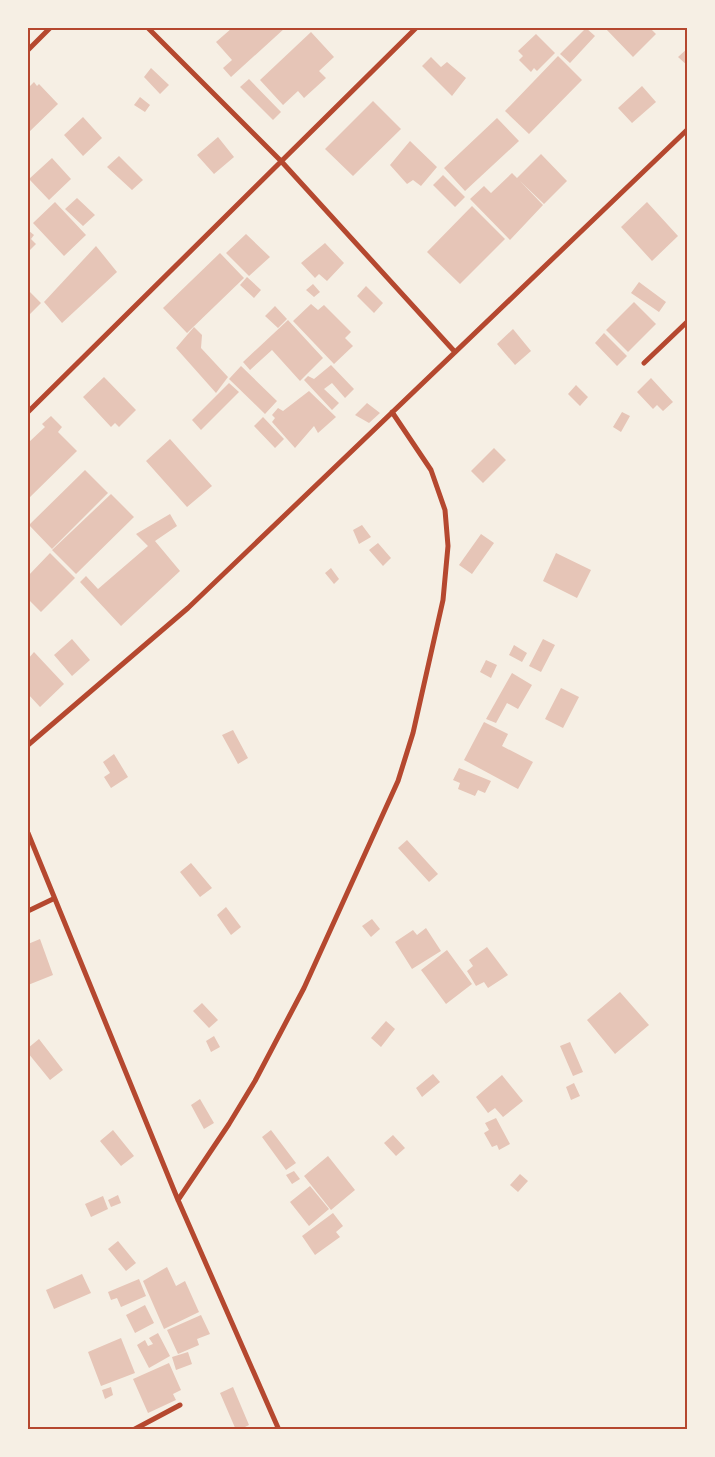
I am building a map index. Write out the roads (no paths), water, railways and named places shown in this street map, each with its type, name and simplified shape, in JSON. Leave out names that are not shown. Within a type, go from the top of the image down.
[{"type":"street","points":[[28,50],[50,28]]},
{"type":"street","points":[[148,28],[281,161],[455,352]]},
{"type":"street","points":[[28,412],[416,28]]},
{"type":"street","points":[[28,744],[188,608],[688,129]]},
{"type":"street","points":[[644,363],[688,321]]},
{"type":"street","points":[[178,1200],[229,1124],[255,1081],[304,988],[398,781],[413,733],[443,600],[448,546],[445,510],[431,470],[392,412]]},
{"type":"street","points":[[28,834],[53,899],[178,1200],[279,1430]]},
{"type":"street","points":[[28,911],[53,899]]},
{"type":"street","points":[[133,1430],[180,1405]]}]
